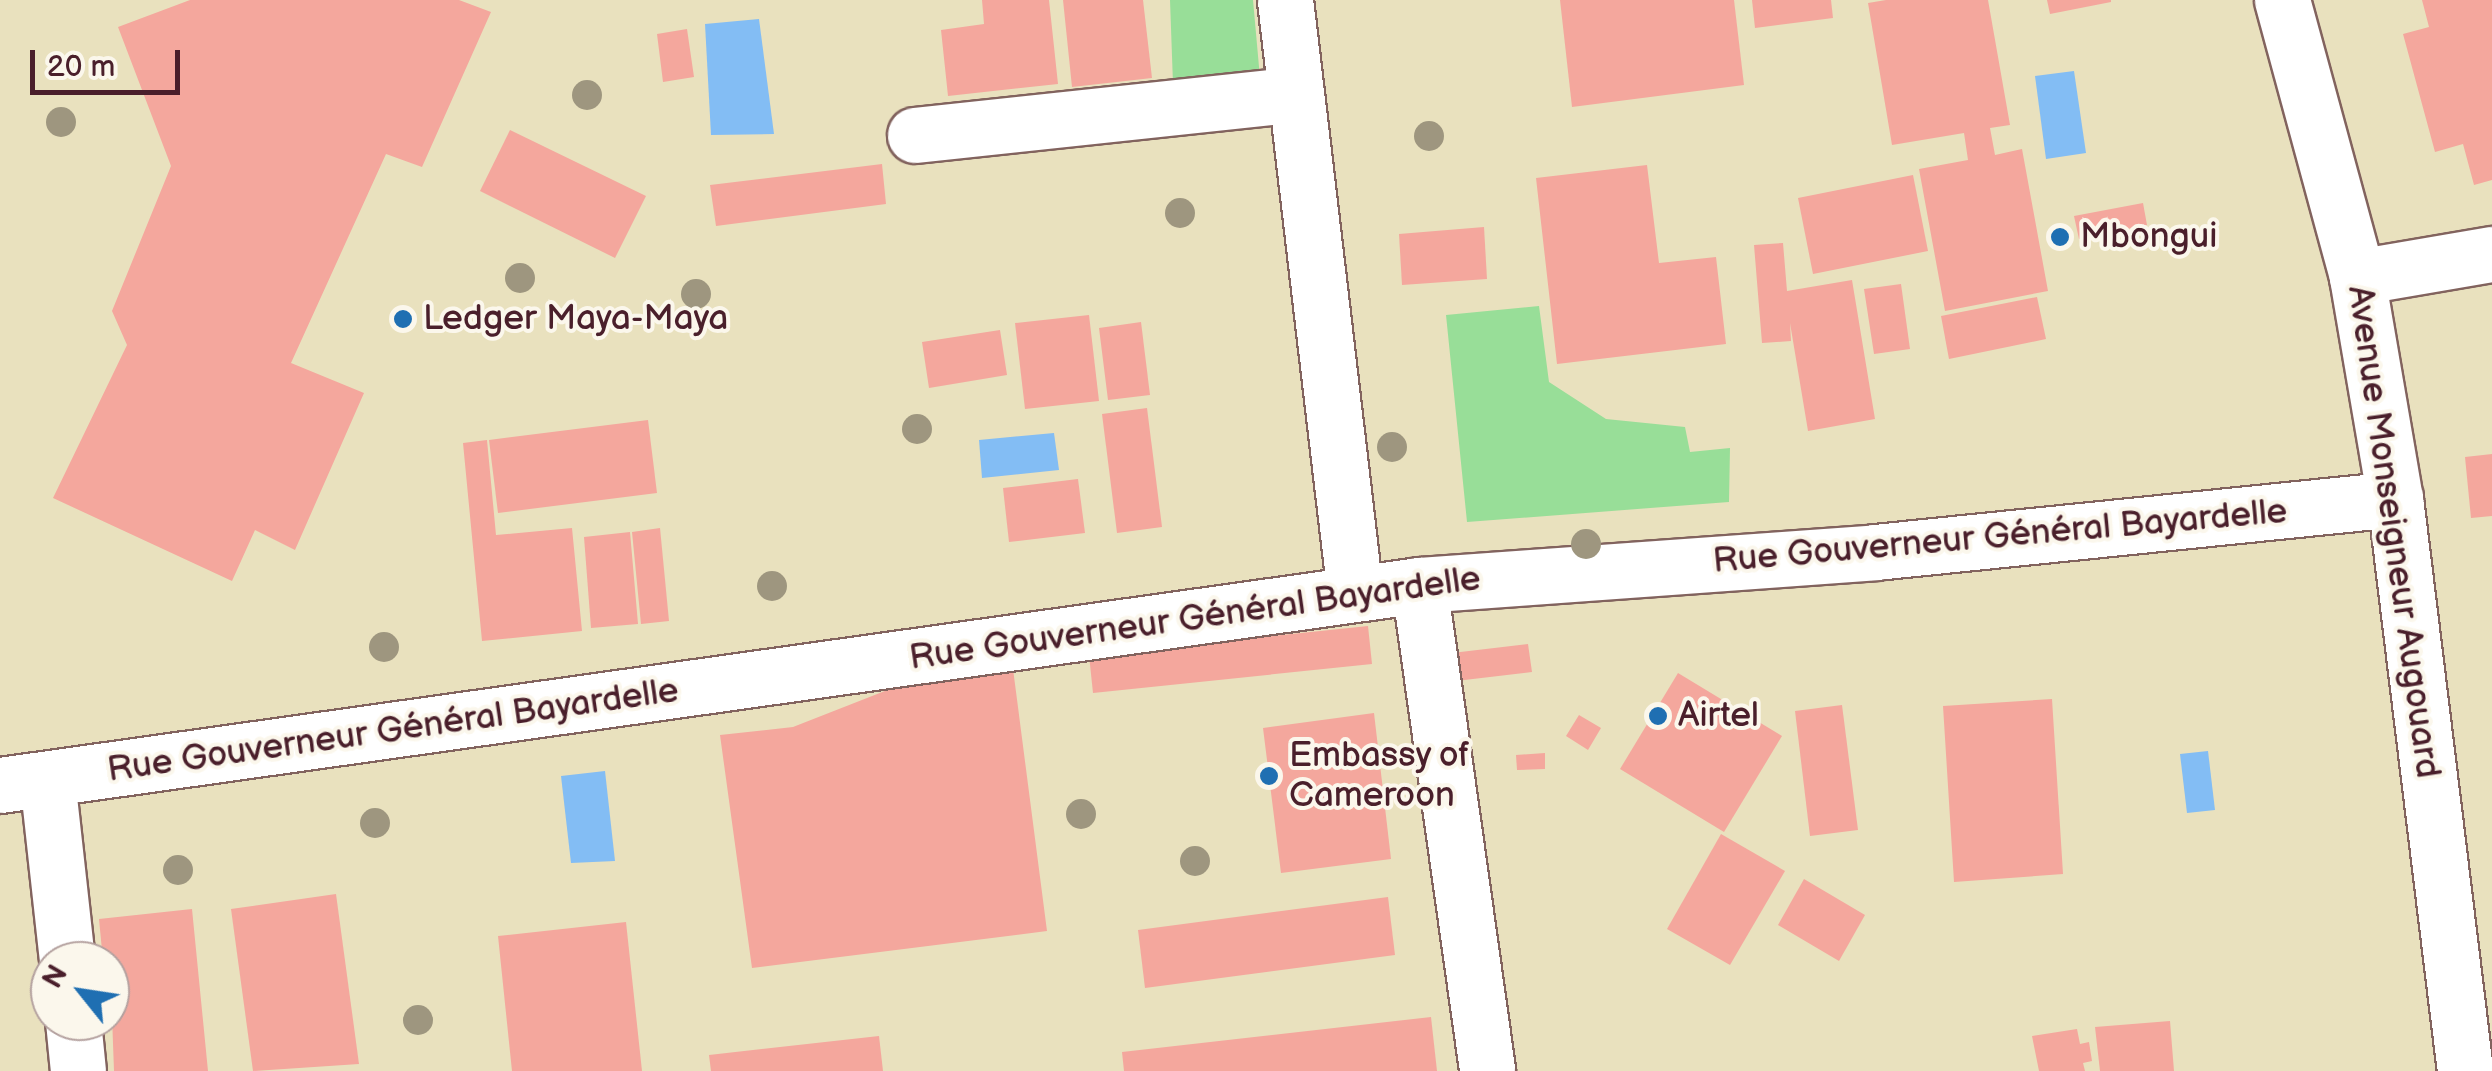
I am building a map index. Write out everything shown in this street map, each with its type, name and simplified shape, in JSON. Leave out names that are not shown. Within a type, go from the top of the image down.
[{"type":"street","points":[[1285,0],[1355,593]]},
{"type":"street","name":"Avenue Monseigneur Augouard","points":[[2282,0],[2357,277],[2395,499],[2465,1071]]},
{"type":"street","points":[[915,135],[1296,94]]},
{"type":"street","points":[[2357,277],[2492,254]]},
{"type":"street","name":"Rue Gouverneur Général Bayardelle","points":[[24,782],[1419,585],[1876,552],[2395,499]]},
{"type":"street","points":[[1419,585],[1487,1071]]},
{"type":"street","points":[[24,782],[62,941]]},
{"type":"street","points":[[75,1041],[78,1071]]},
{"type":"green space","points":[[1170,0],[1253,0],[1260,78],[1173,84]]},
{"type":"green space","points":[[1539,306],[1549,382],[1606,419],[1685,427],[1690,452],[1730,448],[1729,502],[1467,522],[1446,315]]},
{"type":"water","points":[[759,19],[774,134],[711,135],[705,24]]},
{"type":"water","points":[[2074,71],[2086,153],[2046,159],[2035,76]]},
{"type":"water","points":[[1054,433],[1059,470],[982,478],[979,440]]},
{"type":"water","points":[[2208,751],[2215,810],[2187,813],[2180,754]]},
{"type":"water","points":[[605,771],[615,861],[571,863],[561,776]]},
{"type":"building","points":[[190,0],[459,0],[491,12],[422,167],[386,154],[291,363],[364,393],[295,550],[255,530],[232,581],[53,498],[127,345],[112,311],[171,166],[118,27]]},
{"type":"building","points":[[982,0],[1049,0],[1058,84],[948,96],[941,30],[984,24]]},
{"type":"building","points":[[1063,0],[1143,0],[1152,78],[1072,87]]},
{"type":"building","points":[[1560,0],[1734,0],[1744,85],[1572,107]]},
{"type":"building","points":[[1752,0],[1831,0],[1833,18],[1755,28]]},
{"type":"building","points":[[1988,0],[2010,125],[1990,128],[1995,155],[2022,149],[2048,291],[1945,311],[1919,169],[1968,160],[1964,133],[1892,145],[1868,3]]},
{"type":"building","points":[[2047,0],[2111,0],[2111,2],[2050,14]]},
{"type":"building","points":[[2422,0],[2492,0],[2492,180],[2474,185],[2463,144],[2435,152],[2403,34],[2429,27]]},
{"type":"building","points":[[687,29],[694,77],[663,82],[657,34]]},
{"type":"building","points":[[510,130],[646,196],[615,258],[480,191]]},
{"type":"building","points":[[882,164],[886,204],[716,226],[710,185]]},
{"type":"building","points":[[1647,165],[1659,263],[1716,257],[1726,344],[1557,364],[1536,178]]},
{"type":"building","points":[[1913,175],[1928,251],[1813,274],[1798,198]]},
{"type":"building","points":[[2143,203],[2147,225],[2079,239],[2074,216]]},
{"type":"building","points":[[1484,227],[1487,279],[1402,285],[1399,234]]},
{"type":"building","points":[[1783,243],[1787,291],[1852,280],[1875,419],[1808,431],[1790,323],[1791,341],[1762,343],[1754,245]]},
{"type":"building","points":[[1901,284],[1910,349],[1874,354],[1864,289]]},
{"type":"building","points":[[2037,297],[2046,339],[1949,359],[1941,316]]},
{"type":"building","points":[[1089,315],[1099,401],[1025,409],[1015,323]]},
{"type":"building","points":[[1141,322],[1150,395],[1108,400],[1099,328]]},
{"type":"building","points":[[1000,330],[1007,375],[929,388],[922,342]]},
{"type":"building","points":[[1147,408],[1162,527],[1117,533],[1102,414]]},
{"type":"building","points":[[648,420],[657,493],[498,513],[489,440]]},
{"type":"building","points":[[487,440],[496,535],[572,528],[582,631],[482,641],[463,443]]},
{"type":"building","points":[[2492,454],[2492,516],[2471,518],[2465,457]]},
{"type":"building","points":[[1078,479],[1085,533],[1009,542],[1003,488]]},
{"type":"building","points":[[660,528],[669,621],[641,624],[632,532]]},
{"type":"building","points":[[630,532],[638,624],[591,628],[584,537]]},
{"type":"building","points":[[1368,626],[1372,664],[1093,693],[1089,655]]},
{"type":"building","points":[[1528,644],[1532,672],[1439,683],[1435,655]]},
{"type":"building","points":[[1012,661],[1047,931],[752,968],[720,735],[793,727],[941,669]]},
{"type":"building","points":[[1678,673],[1782,736],[1724,832],[1620,769]]},
{"type":"building","points":[[2052,699],[2063,874],[1954,882],[1943,706]]},
{"type":"building","points":[[1842,705],[1858,830],[1810,836],[1795,711]]},
{"type":"building","points":[[1374,713],[1391,859],[1281,873],[1263,728]]},
{"type":"building","points":[[1579,715],[1601,728],[1588,750],[1566,736]]},
{"type":"building","points":[[1545,753],[1545,769],[1517,770],[1516,755]]},
{"type":"building","points":[[1721,834],[1785,871],[1730,965],[1667,929]]},
{"type":"building","points":[[1804,879],[1865,915],[1839,961],[1778,925]]},
{"type":"building","points":[[336,894],[359,1064],[253,1071],[231,909]]},
{"type":"building","points":[[1388,897],[1395,955],[1145,988],[1138,930]]},
{"type":"building","points":[[192,909],[208,1071],[114,1071],[113,1041],[130,1041],[130,941],[101,941],[99,919]]},
{"type":"building","points":[[626,922],[642,1071],[512,1071],[498,936]]},
{"type":"building","points":[[1431,1017],[1437,1071],[1124,1071],[1122,1052]]},
{"type":"building","points":[[2170,1021],[2174,1071],[2100,1071],[2095,1027]]},
{"type":"building","points":[[2077,1029],[2080,1044],[2089,1042],[2092,1061],[2083,1063],[2085,1071],[2039,1071],[2032,1036]]},
{"type":"building","points":[[879,1036],[883,1071],[711,1071],[709,1055]]},
{"type":"place","name":"Mbongui","points":[[2060,237]]},
{"type":"place","name":"Ledger Maya-Maya","points":[[403,319]]},
{"type":"place","name":"Airtel","points":[[1658,716]]},
{"type":"place","name":"Embassy of Cameroon","points":[[1269,776]]}]
